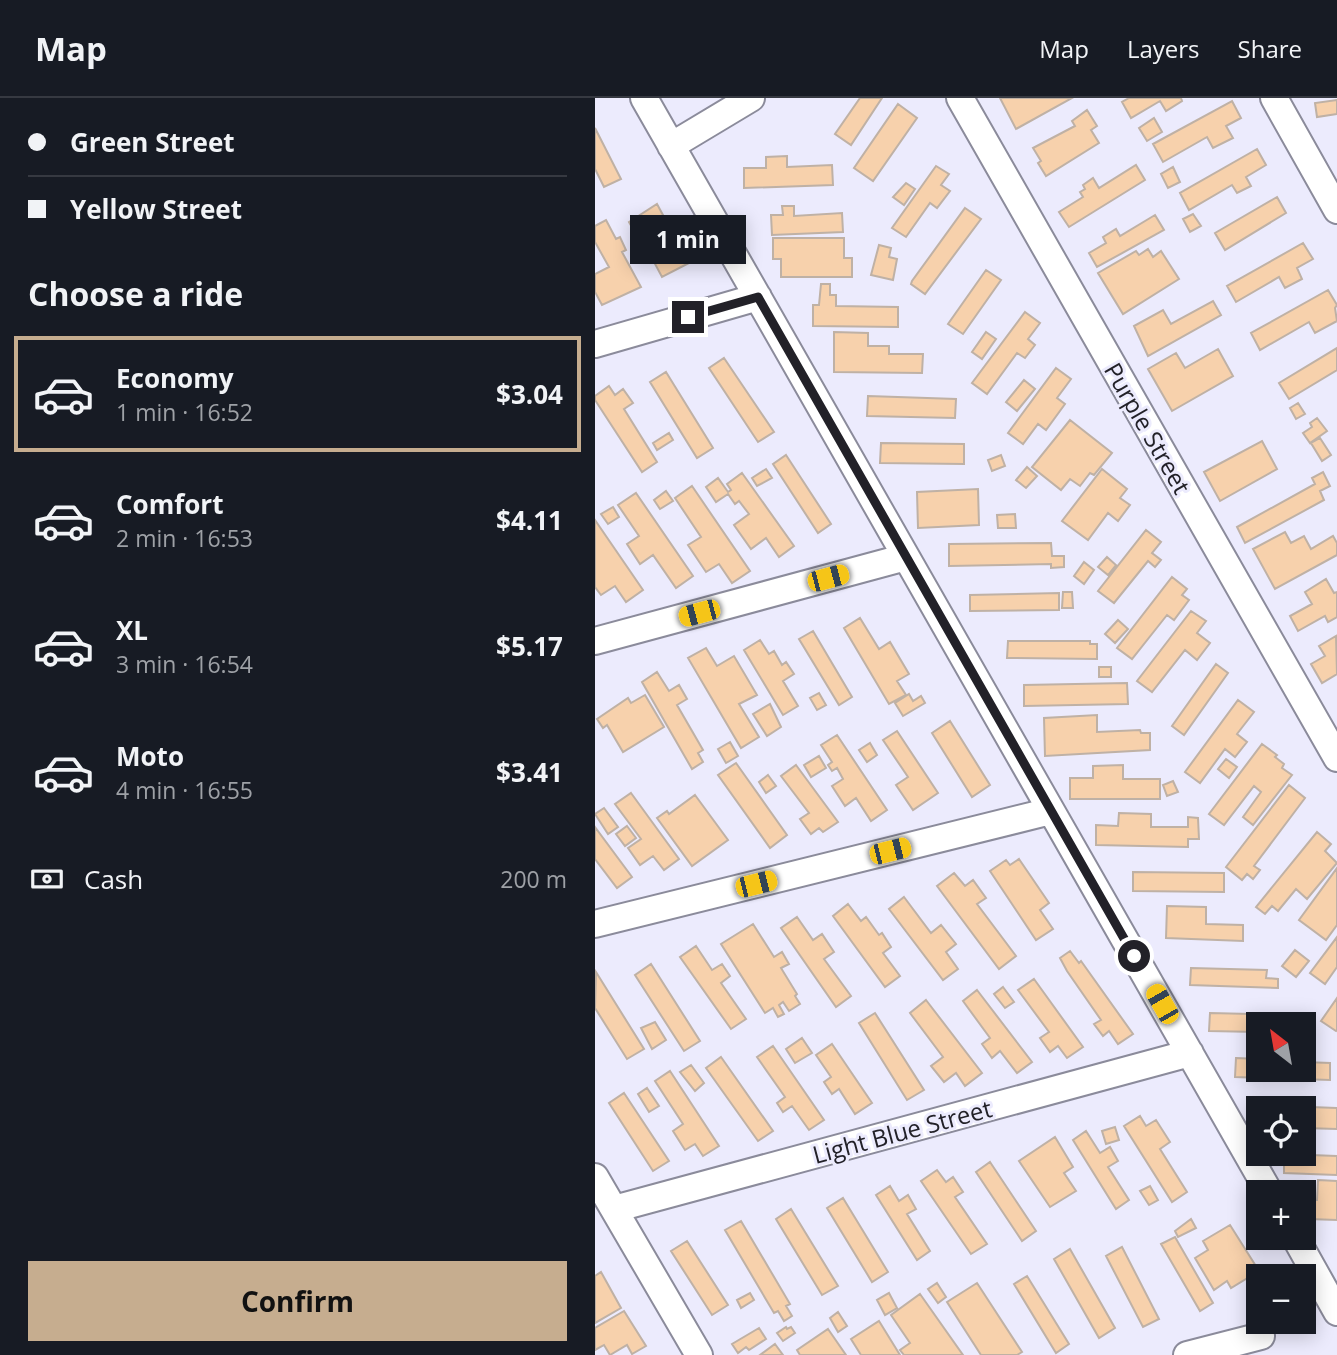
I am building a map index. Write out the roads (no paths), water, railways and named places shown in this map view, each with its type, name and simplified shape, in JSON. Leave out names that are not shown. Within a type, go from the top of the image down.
[{"type":"street","points":[[644,98],[1262,1180]]},
{"type":"street","points":[[671,146],[751,98]]},
{"type":"street","name":"Purple Street","points":[[960,98],[1337,758]]},
{"type":"street","points":[[1274,98],[1337,210]]},
{"type":"street","points":[[595,344],[758,297]]},
{"type":"street","points":[[595,641],[906,557]]},
{"type":"street","points":[[595,924],[1051,811]]},
{"type":"street","name":"Light Blue Street","points":[[614,1209],[1190,1053]]},
{"type":"street","points":[[595,1177],[699,1355]]},
{"type":"street","points":[[1316,1284],[1337,1312]]},
{"type":"street","points":[[1187,1355],[1261,1337]]}]
